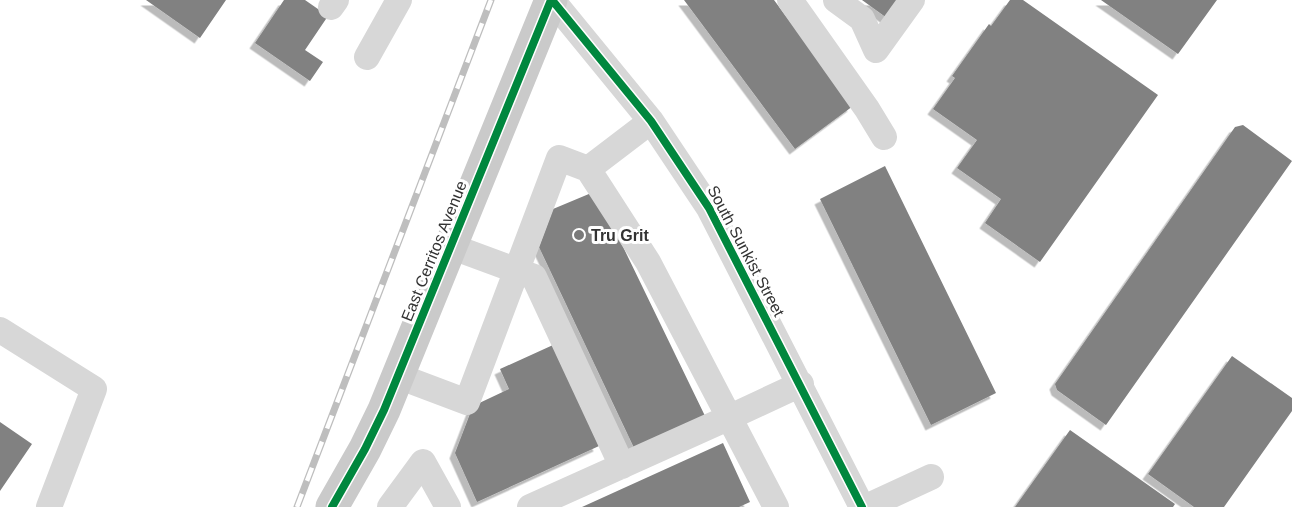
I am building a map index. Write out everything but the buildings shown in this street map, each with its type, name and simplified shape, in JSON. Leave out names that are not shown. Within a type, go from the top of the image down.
[{"type":"main road","name":"East Cerritos Avenue","points":[[340,504],[398,376],[552,0]]},
{"type":"street","points":[[367,57],[399,0]]},
{"type":"street","name":"South Sunkist Street","points":[[552,0],[651,121],[710,208],[864,507]]},
{"type":"street","points":[[790,0],[867,109],[884,137]]},
{"type":"street","points":[[837,0],[862,19],[876,50],[912,0]]},
{"type":"street","points":[[588,169],[651,121]]},
{"type":"street","points":[[398,376],[467,402],[559,158],[588,169],[648,262],[776,507]]},
{"type":"street","points":[[450,246],[534,277],[622,466]]},
{"type":"street","points":[[0,330],[94,389],[49,507]]},
{"type":"street","points":[[530,507],[801,384]]},
{"type":"street","points":[[390,507],[423,462],[447,507]]},
{"type":"street","points":[[864,507],[931,477]]},
{"type":"railway","points":[[297,507],[491,0]]},
{"type":"cycle path","points":[[332,507],[384,410],[551,0]]},
{"type":"cycle path","points":[[552,0],[651,121],[709,208],[862,507]]},
{"type":"place","name":"Tru Grit","points":[[579,235]]}]
